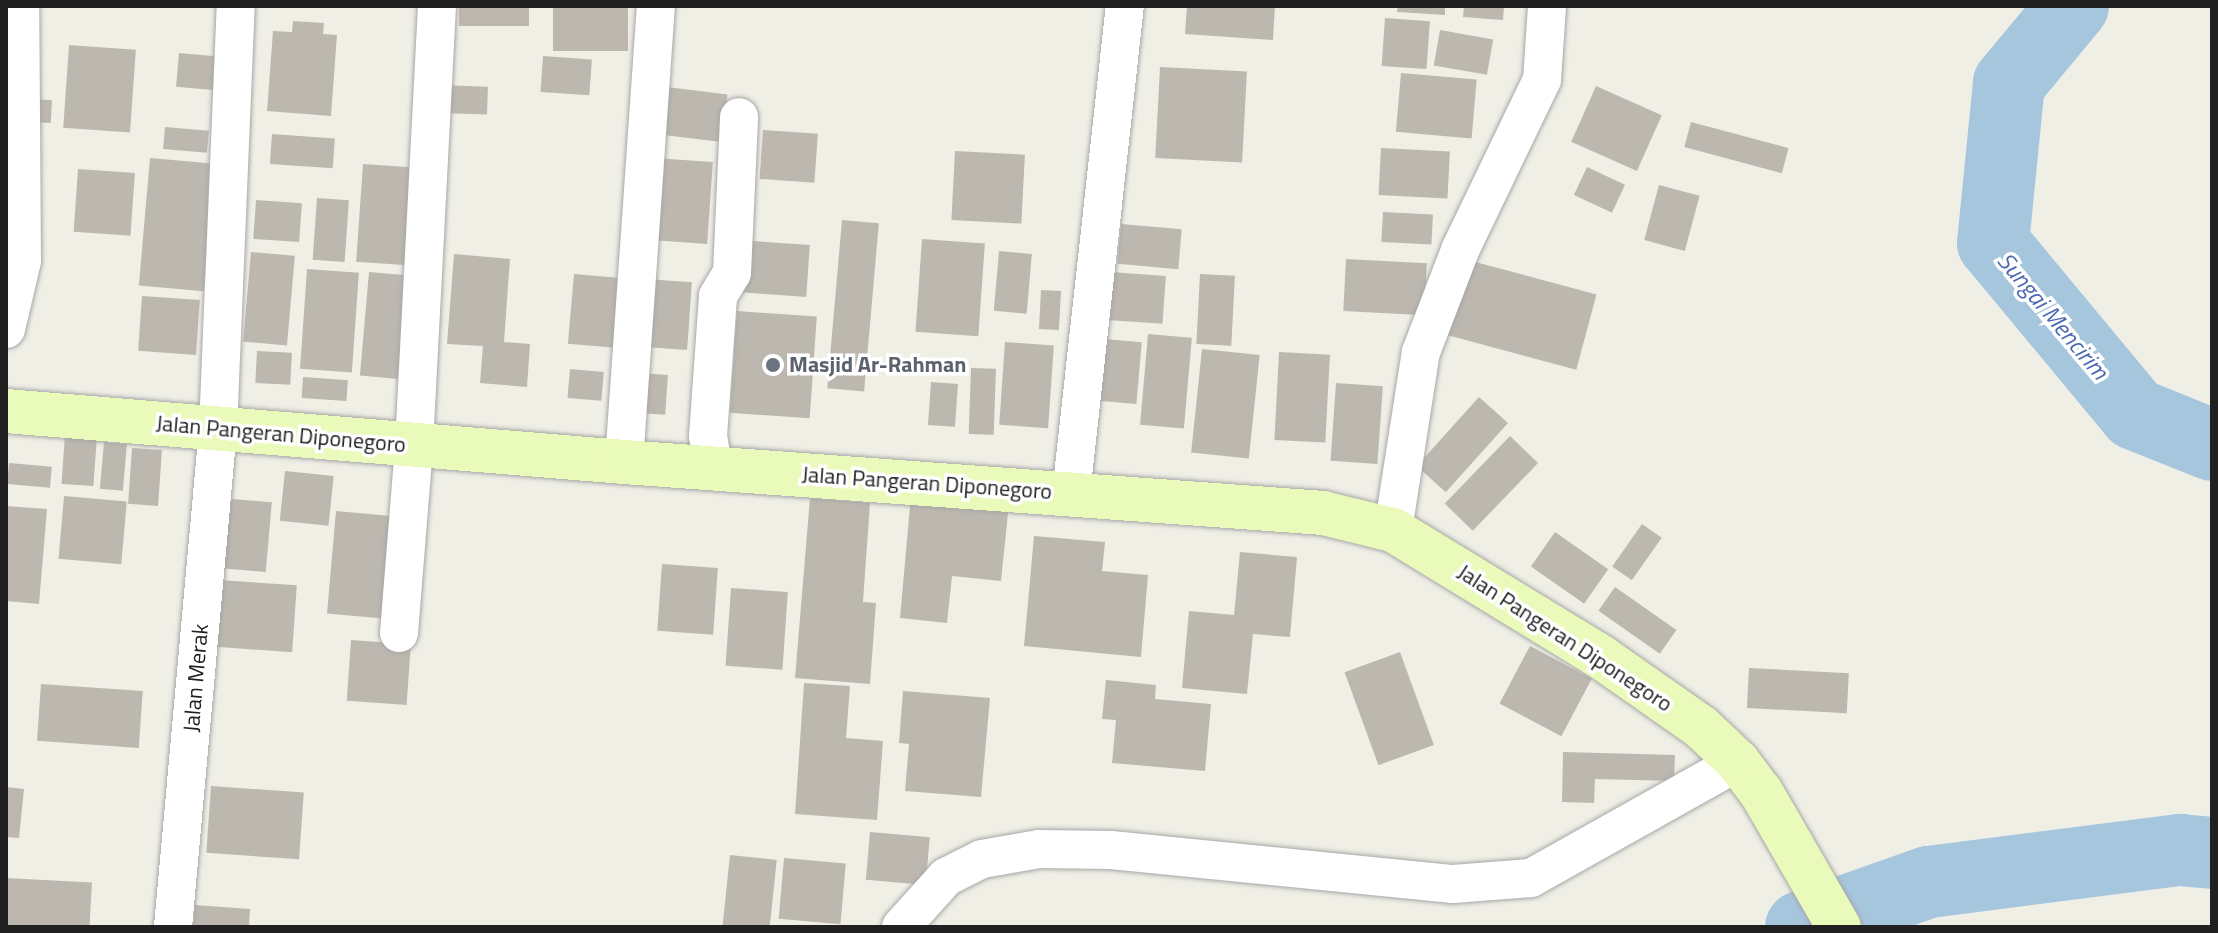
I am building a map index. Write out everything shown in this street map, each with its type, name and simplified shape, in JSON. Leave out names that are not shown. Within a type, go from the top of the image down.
[{"type":"street","points":[[6,329],[22,261],[20,6]]},
{"type":"street","name":"Jalan Merak","points":[[173,927],[218,429],[236,6]]},
{"type":"street","points":[[399,633],[414,445],[437,6]]},
{"type":"street","points":[[624,462],[656,6]]},
{"type":"street","points":[[1071,494],[1125,6]]},
{"type":"street","points":[[1393,530],[1421,352],[1461,248],[1542,80],[1547,6]]},
{"type":"street","points":[[713,467],[708,436],[718,296],[732,273],[739,117]]},
{"type":"street","name":"Jalan Pangeran Diponegoro","points":[[11,420],[218,429],[1323,513],[1393,530],[1601,657],[1701,727],[1750,777],[1839,927]]},
{"type":"street","points":[[901,927],[946,877],[982,859],[1039,849],[1111,850],[1453,884],[1531,878],[1750,777]]},
{"type":"building","points":[[459,6],[529,6],[529,26],[459,26]]},
{"type":"building","points":[[553,6],[628,6],[628,51],[553,51]]},
{"type":"building","points":[[1187,6],[1275,6],[1273,40],[1185,34]]},
{"type":"building","points":[[1398,6],[1445,6],[1445,15],[1397,12]]},
{"type":"building","points":[[1464,6],[1504,6],[1503,20],[1463,17]]},
{"type":"building","points":[[1385,18],[1430,21],[1427,69],[1382,66]]},
{"type":"building","points":[[293,21],[324,23],[323,34],[337,35],[331,116],[267,111],[273,31],[292,32]]},
{"type":"building","points":[[1440,30],[1493,39],[1487,75],[1434,65]]},
{"type":"building","points":[[69,45],[136,50],[130,132],[63,128]]},
{"type":"building","points":[[179,53],[227,57],[224,91],[176,87]]},
{"type":"building","points":[[543,56],[592,59],[589,95],[540,92]]},
{"type":"building","points":[[1160,67],[1247,72],[1242,162],[1155,158]]},
{"type":"building","points":[[1401,73],[1477,80],[1472,138],[1396,132]]},
{"type":"building","points":[[441,85],[488,87],[487,115],[440,113]]},
{"type":"building","points":[[659,86],[727,94],[722,142],[653,134]]},
{"type":"building","points":[[1596,86],[1662,115],[1637,171],[1571,142]]},
{"type":"building","points":[[30,99],[52,100],[51,123],[29,122]]},
{"type":"building","points":[[1691,122],[1789,148],[1782,173],[1684,147]]},
{"type":"building","points":[[165,127],[209,131],[207,153],[163,149]]},
{"type":"building","points":[[763,130],[818,134],[814,183],[760,179]]},
{"type":"building","points":[[272,134],[335,138],[333,168],[270,164]]},
{"type":"building","points":[[1381,148],[1450,152],[1447,199],[1379,195]]},
{"type":"building","points":[[955,151],[1025,155],[1021,224],[951,220]]},
{"type":"building","points":[[150,158],[215,164],[204,291],[139,286]]},
{"type":"building","points":[[654,158],[713,162],[707,244],[648,240]]},
{"type":"building","points":[[363,164],[418,168],[411,266],[356,262]]},
{"type":"building","points":[[1587,167],[1625,185],[1612,213],[1574,195]]},
{"type":"building","points":[[78,169],[135,173],[130,236],[74,232]]},
{"type":"building","points":[[1659,185],[1700,196],[1685,251],[1644,240]]},
{"type":"building","points":[[317,198],[349,200],[345,262],[313,260]]},
{"type":"building","points":[[256,200],[302,203],[299,242],[253,239]]},
{"type":"building","points":[[1383,212],[1433,215],[1431,245],[1381,242]]},
{"type":"building","points":[[842,220],[879,223],[864,392],[827,388]]},
{"type":"building","points":[[1121,224],[1182,229],[1178,269],[1118,264]]},
{"type":"building","points":[[922,239],[985,243],[978,336],[916,332]]},
{"type":"building","points":[[738,240],[810,245],[806,297],[734,292]]},
{"type":"building","points":[[999,251],[1032,254],[1027,314],[994,311]]},
{"type":"building","points":[[251,252],[295,256],[287,345],[243,342]]},
{"type":"building","points":[[454,254],[510,259],[504,342],[530,344],[527,387],[480,383],[483,346],[447,344]]},
{"type":"building","points":[[1346,259],[1427,263],[1424,315],[1343,311]]},
{"type":"building","points":[[1468,260],[1596,294],[1576,370],[1448,335]]},
{"type":"building","points":[[307,269],[359,273],[352,372],[300,369]]},
{"type":"building","points":[[369,272],[407,275],[398,379],[360,376]]},
{"type":"building","points":[[1110,272],[1166,276],[1163,324],[1107,320]]},
{"type":"building","points":[[574,274],[621,278],[615,348],[568,344]]},
{"type":"building","points":[[1200,274],[1235,276],[1231,346],[1196,344]]},
{"type":"building","points":[[646,279],[692,282],[687,350],[641,347]]},
{"type":"building","points":[[1041,290],[1061,291],[1059,330],[1039,329]]},
{"type":"building","points":[[142,296],[200,300],[196,355],[138,351]]},
{"type":"building","name":"Masjid Ar-Rahman","points":[[737,311],[817,317],[810,418],[730,413]]},
{"type":"building","points":[[1148,334],[1192,338],[1184,428],[1140,425]]},
{"type":"building","points":[[1092,338],[1142,342],[1136,404],[1087,400]]},
{"type":"building","points":[[1005,342],[1054,345],[1048,428],[999,425]]},
{"type":"building","points":[[1202,349],[1260,355],[1249,458],[1191,452]]},
{"type":"building","points":[[257,351],[292,353],[290,385],[255,383]]},
{"type":"building","points":[[1279,352],[1330,355],[1325,443],[1274,440]]},
{"type":"building","points":[[971,368],[996,369],[994,435],[969,434]]},
{"type":"building","points":[[570,369],[604,372],[601,401],[567,398]]},
{"type":"building","points":[[641,373],[668,375],[665,415],[638,413]]},
{"type":"building","points":[[303,377],[348,380],[346,401],[302,398]]},
{"type":"building","points":[[931,382],[958,384],[955,427],[928,425]]},
{"type":"building","points":[[1336,383],[1383,386],[1377,464],[1331,461]]},
{"type":"building","points":[[1479,397],[1508,423],[1446,492],[1417,466]]},
{"type":"building","points":[[65,434],[97,436],[93,486],[62,484]]},
{"type":"building","points":[[1510,436],[1538,463],[1473,531],[1445,504]]},
{"type":"building","points":[[104,442],[127,444],[123,491],[100,489]]},
{"type":"building","points":[[132,448],[162,450],[158,506],[128,504]]},
{"type":"building","points":[[9,463],[52,467],[50,488],[7,484]]},
{"type":"building","points":[[285,471],[334,476],[329,526],[280,521]]},
{"type":"building","points":[[911,495],[1009,504],[1001,581],[952,576],[947,623],[900,618]]},
{"type":"building","points":[[64,496],[127,501],[121,564],[59,559]]},
{"type":"building","points":[[222,498],[272,502],[266,572],[216,568]]},
{"type":"building","points":[[810,498],[870,503],[863,602],[876,603],[870,684],[795,678]]},
{"type":"building","points":[[6,506],[47,509],[39,604],[6,601]]},
{"type":"building","points":[[336,511],[392,516],[383,618],[327,614]]},
{"type":"building","points":[[1642,524],[1662,538],[1632,580],[1612,567]]},
{"type":"building","points":[[1555,532],[1608,569],[1584,604],[1531,566]]},
{"type":"building","points":[[1034,536],[1105,542],[1102,571],[1148,575],[1141,657],[1024,646]]},
{"type":"building","points":[[1240,552],[1297,557],[1290,637],[1253,634],[1247,694],[1182,688],[1189,611],[1234,615]]},
{"type":"building","points":[[662,564],[718,568],[713,635],[657,631]]},
{"type":"building","points":[[220,580],[297,585],[292,652],[215,647]]},
{"type":"building","points":[[1615,587],[1676,630],[1660,654],[1598,611]]},
{"type":"building","points":[[731,588],[788,592],[782,670],[726,666]]},
{"type":"building","points":[[351,640],[411,644],[407,705],[347,701]]},
{"type":"building","points":[[1530,646],[1592,679],[1561,736],[1499,703]]},
{"type":"building","points":[[1400,652],[1434,745],[1378,765],[1345,672]]},
{"type":"building","points":[[1749,668],[1849,673],[1847,713],[1747,708]]},
{"type":"building","points":[[1106,680],[1156,685],[1155,699],[1211,704],[1205,771],[1112,763],[1116,720],[1102,719]]},
{"type":"building","points":[[804,683],[850,686],[846,738],[883,741],[877,820],[795,814]]},
{"type":"building","points":[[41,684],[143,691],[139,748],[37,741]]},
{"type":"building","points":[[903,691],[990,698],[981,797],[905,791],[909,744],[899,743]]},
{"type":"building","points":[[1563,752],[1675,755],[1674,781],[1595,779],[1594,803],[1562,802]]},
{"type":"building","points":[[211,786],[304,792],[299,859],[206,853]]},
{"type":"building","points":[[6,787],[24,789],[19,838],[6,837]]},
{"type":"building","points":[[870,832],[930,837],[926,885],[866,880]]},
{"type":"building","points":[[730,855],[777,860],[770,927],[723,926]]},
{"type":"building","points":[[784,858],[846,863],[840,924],[779,919]]},
{"type":"building","points":[[6,878],[92,883],[90,927],[6,927]]},
{"type":"building","points":[[195,905],[250,909],[249,927],[193,927]]},
{"type":"waterway","name":"Sungai Mencirim","points":[[2073,6],[2009,83],[1993,243],[2135,414],[2212,445]]},
{"type":"waterway","name":"Sungai Mencirim","points":[[1801,927],[1929,882],[2180,850],[2212,853]]},
{"type":"place","name":"Masjid Ar-Rahman","points":[[773,365]]}]
